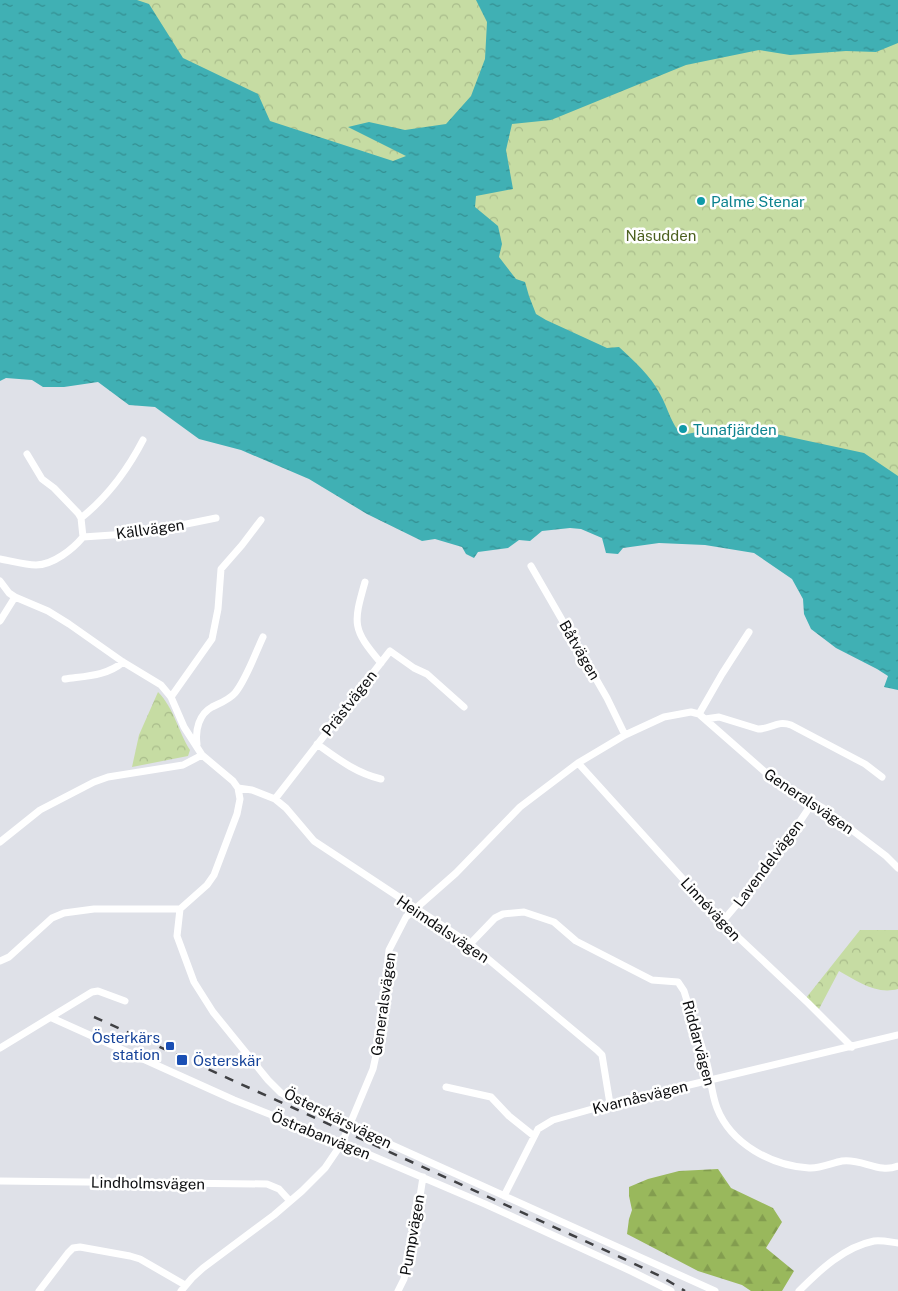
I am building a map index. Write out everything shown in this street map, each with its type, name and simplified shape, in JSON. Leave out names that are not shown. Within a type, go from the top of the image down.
[{"type":"street","points":[[81,518],[123,473],[143,440]]},
{"type":"street","points":[[0,559],[40,565],[58,557],[83,537],[81,518],[78,513],[61,494],[42,479],[27,454]]},
{"type":"street","name":"Källvägen","points":[[83,537],[142,533],[216,518]]},
{"type":"street","points":[[171,697],[212,638],[218,609],[221,569],[242,546],[261,520]]},
{"type":"street","name":"Båtvägen","points":[[531,566],[604,692],[625,735]]},
{"type":"street","points":[[0,581],[8,593],[14,597],[48,612],[69,624],[123,662],[161,685],[171,697],[184,727],[200,752],[233,781],[238,788],[240,799],[238,814],[214,875],[207,885],[180,909],[94,909],[64,913],[52,918],[9,957],[0,961]]},
{"type":"street","name":"Prästvägen","points":[[365,582],[356,613],[358,628],[366,645],[381,663]]},
{"type":"street","points":[[0,621],[14,597]]},
{"type":"street","points":[[749,632],[722,674],[702,716],[719,717],[749,727],[764,729],[784,722],[856,759],[882,777]]},
{"type":"street","points":[[200,752],[195,735],[204,714],[210,708],[234,695],[241,685],[263,638]]},
{"type":"street","name":"Prästvägen","points":[[275,799],[390,651],[414,668],[427,674],[464,707]]},
{"type":"street","points":[[65,679],[114,670],[123,662]]},
{"type":"street","name":"Generalsvägen","points":[[183,1288],[203,1268],[290,1201],[325,1168],[342,1143],[373,1069],[380,1043],[385,1006],[389,950],[406,917],[456,873],[520,807],[578,763],[625,735],[664,717],[691,712],[702,716],[773,779],[813,802],[874,846],[898,868]]},
{"type":"street","name":"Prästvägen","points":[[317,744],[352,770],[366,776],[381,779]]},
{"type":"street","points":[[0,842],[40,810],[94,782],[108,777],[182,765],[200,752]]},
{"type":"street","name":"Linnévägen","points":[[578,763],[722,922],[852,1047]]},
{"type":"street","name":"Heimdalsvägen","points":[[238,788],[252,790],[275,799],[286,808],[314,841],[470,944],[602,1055],[610,1104]]},
{"type":"street","name":"Lavendelvägen","points":[[722,922],[772,862],[813,802]]},
{"type":"street","name":"Österskärsvägen","points":[[180,909],[178,936],[194,982],[213,1012],[281,1093],[310,1108],[715,1291]]},
{"type":"street","name":"Riddarvägen","points":[[470,944],[495,918],[516,912],[524,912],[554,922],[576,941],[652,980],[678,982],[684,991],[706,1060],[717,1109],[728,1126],[742,1140],[771,1159],[788,1165],[812,1168],[848,1161],[861,1162],[886,1169],[898,1166]]},
{"type":"street","points":[[0,1048],[52,1018],[86,995],[98,991],[125,1001]]},
{"type":"street","name":"Östrabanvägen","points":[[52,1018],[234,1100],[423,1177],[671,1291]]},
{"type":"street","name":"Kvarnåsvägen","points":[[504,1196],[534,1136],[542,1126],[553,1120],[610,1104],[898,1035]]},
{"type":"street","points":[[446,1087],[491,1097],[509,1116],[534,1136]]},
{"type":"street","name":"Pumpvägen","points":[[398,1291],[404,1280],[423,1177]]},
{"type":"street","name":"Lindholmsvägen","points":[[0,1182],[267,1184],[279,1189],[290,1201]]},
{"type":"street","points":[[799,1291],[820,1270],[845,1253],[875,1241],[898,1243]]},
{"type":"street","points":[[39,1291],[68,1253],[73,1248],[80,1247],[140,1259],[183,1288]]},
{"type":"green space","name":"Näsudden","points":[[0,0],[898,0],[898,580],[624,477]]},
{"type":"green space","points":[[158,692],[172,712],[190,750],[188,756],[132,767],[139,735]]},
{"type":"green space","points":[[860,930],[898,930],[898,989],[874,989],[839,971],[819,1009],[806,998]]},
{"type":"green space","points":[[718,1169],[731,1188],[773,1208],[782,1222],[766,1248],[794,1271],[782,1291],[751,1291],[742,1285],[698,1271],[627,1234],[632,1210],[629,1187],[648,1179],[679,1171]]},
{"type":"water","points":[[0,0],[137,0],[149,4],[183,58],[258,94],[270,121],[393,161],[406,156],[348,127],[369,122],[405,130],[446,124],[471,96],[485,59],[487,22],[476,0],[898,0],[898,43],[876,52],[846,51],[790,55],[759,50],[686,65],[551,120],[512,124],[506,150],[513,189],[476,196],[475,207],[498,226],[502,244],[499,257],[516,279],[525,282],[536,314],[607,348],[619,347],[652,381],[663,399],[675,426],[682,435],[727,426],[762,431],[864,453],[898,476],[898,690],[884,687],[888,676],[836,648],[811,629],[804,614],[803,599],[792,579],[754,553],[705,545],[659,543],[623,548],[618,554],[606,553],[602,538],[581,529],[570,528],[542,531],[530,541],[519,540],[508,548],[478,552],[474,558],[466,554],[462,547],[435,539],[422,541],[367,514],[309,479],[241,450],[199,439],[155,407],[129,405],[98,382],[64,387],[43,387],[32,380],[6,378],[0,381]]},
{"type":"railway","points":[[94,1017],[622,1258],[660,1276],[685,1291]]},
{"type":"place","name":"Palme Stenar","points":[[701,201]]},
{"type":"place","name":"Tunafjärden","points":[[683,429]]},
{"type":"place","name":"Österkärs station","points":[[170,1046]]},
{"type":"place","name":"Österskär","points":[[182,1060]]}]
